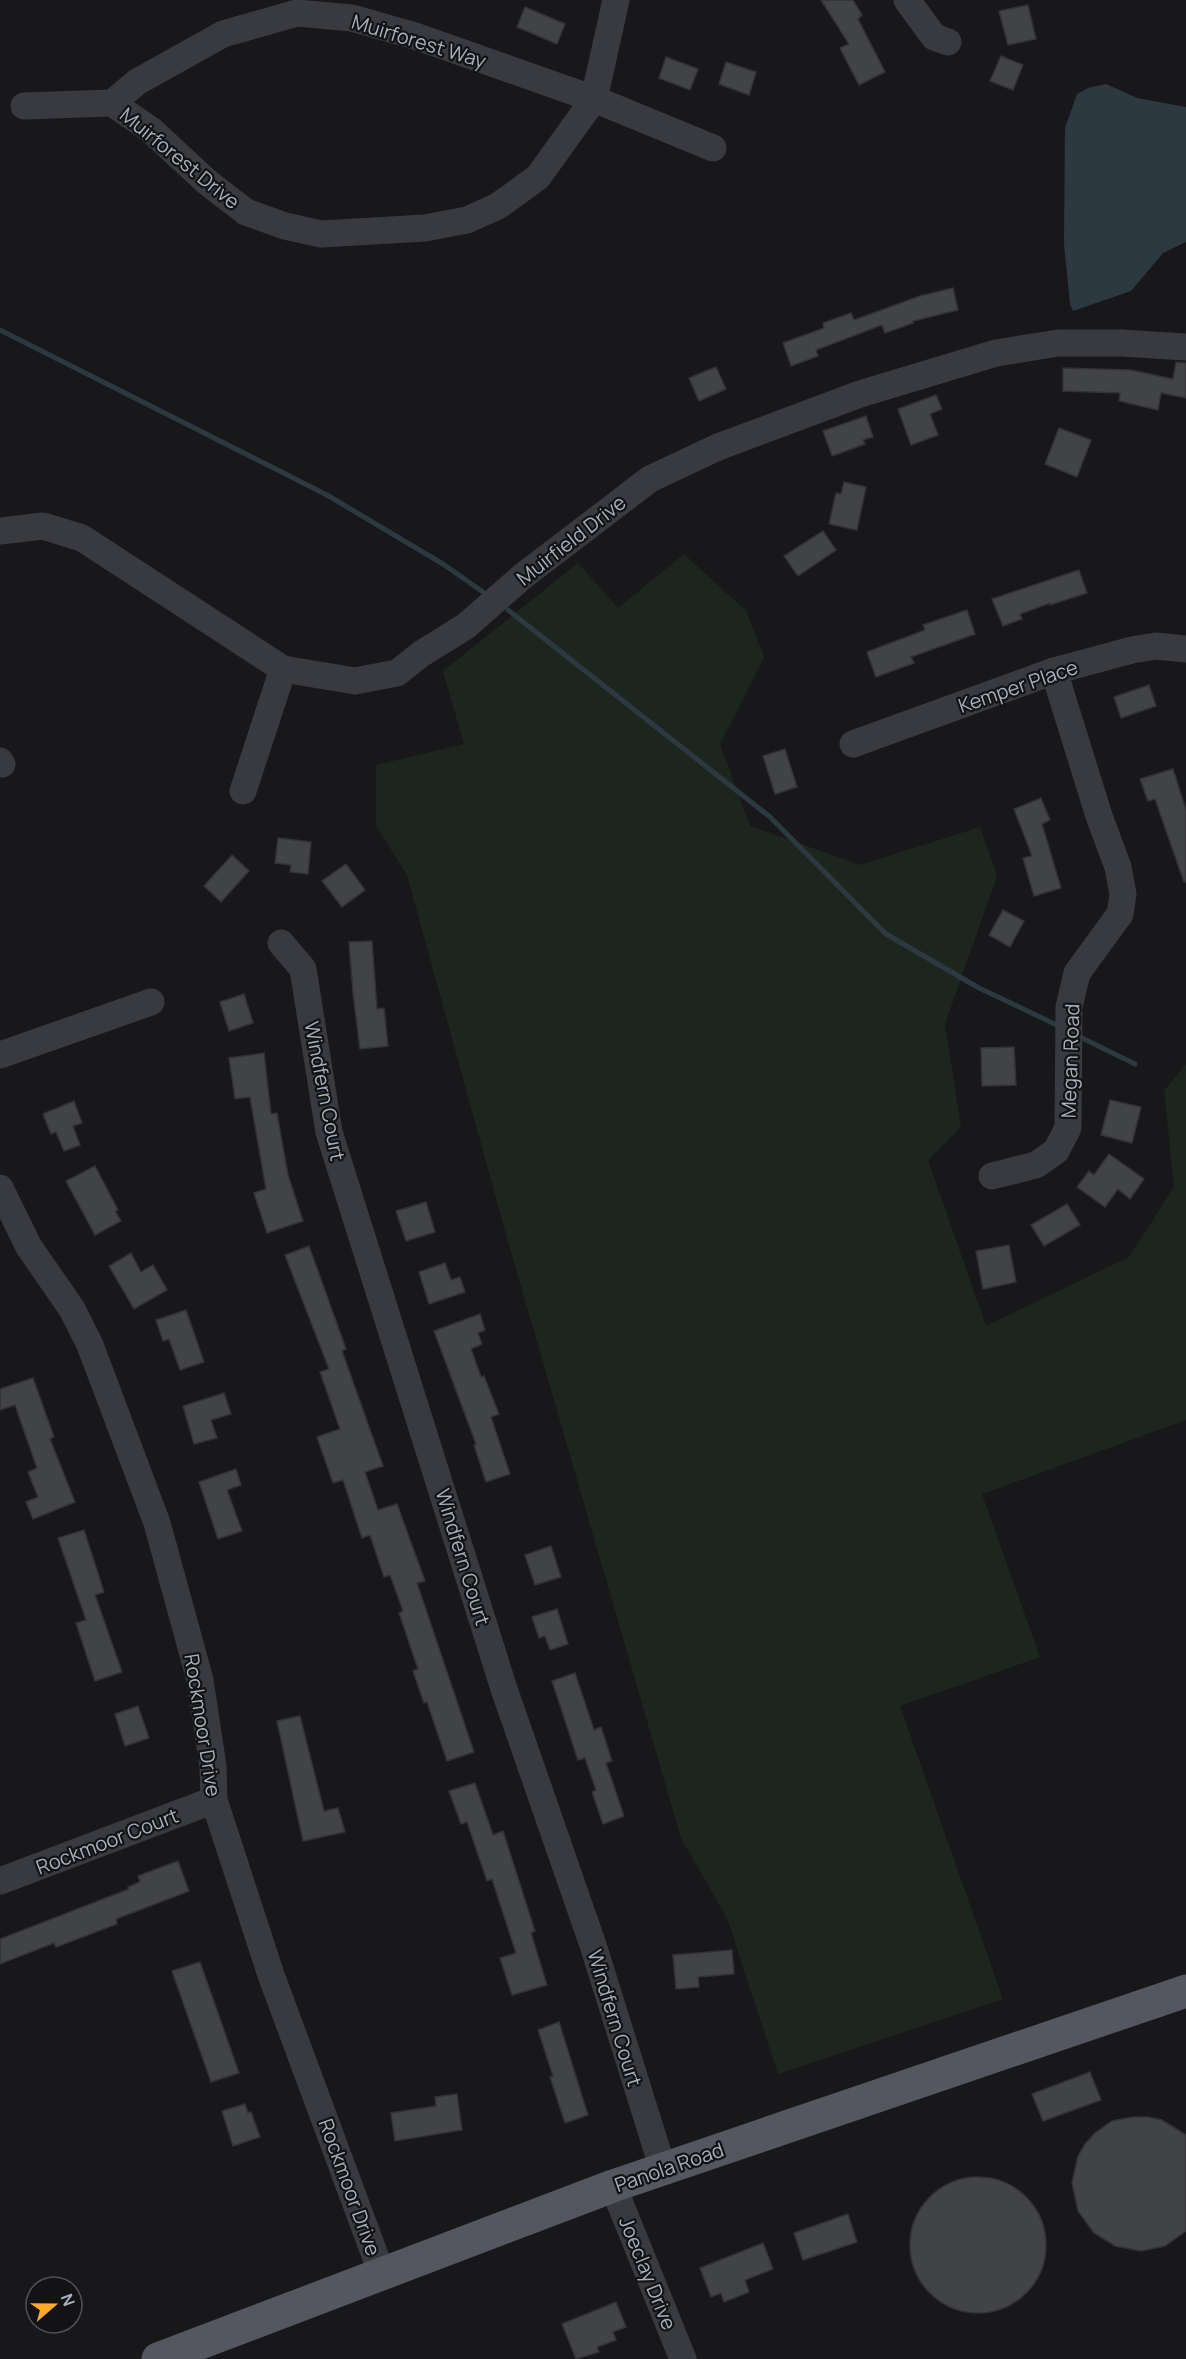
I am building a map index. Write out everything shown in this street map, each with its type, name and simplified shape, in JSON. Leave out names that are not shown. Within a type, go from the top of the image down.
[{"type":"main road","name":"Panola Road","points":[[158,2359],[613,2186],[1186,1991]]},
{"type":"street","name":"Muirforest Drive","points":[[112,103],[151,130],[207,182],[246,212],[285,226],[321,234],[425,228],[467,220],[498,206],[538,177],[594,99],[616,0]]},
{"type":"street","points":[[907,0],[934,37],[948,42]]},
{"type":"street","name":"Muirforest Way","points":[[112,103],[137,82],[223,34],[297,13],[352,18],[414,36],[594,99],[713,148]]},
{"type":"street","points":[[24,106],[112,103]]},
{"type":"street","name":"Muirfield Drive","points":[[0,531],[43,526],[82,538],[283,669],[355,681],[397,673],[421,654],[466,626],[523,576],[650,479],[718,447],[860,394],[996,353],[1058,343],[1120,343],[1186,347]]},
{"type":"street","name":"Kemper Place","points":[[853,744],[1054,671],[1132,650],[1156,646],[1186,649]]},
{"type":"street","points":[[243,791],[283,669]]},
{"type":"street","name":"Megan Road","points":[[992,1176],[1036,1165],[1056,1151],[1068,1128],[1069,1007],[1077,974],[1120,914],[1123,894],[1118,867],[1098,816],[1054,671]]},
{"type":"street","name":"Windfern Court","points":[[281,943],[303,969],[329,1132],[504,1689],[593,1945],[663,2169]]},
{"type":"street","points":[[0,1055],[151,1002]]},
{"type":"street","name":"Rockmoor Drive","points":[[0,1188],[28,1247],[72,1309],[90,1345],[157,1523],[200,1680],[213,1766],[214,1800],[271,1975],[382,2274]]},
{"type":"street","name":"Rockmoor Court","points":[[0,1881],[214,1800]]},
{"type":"street","name":"Joeclay Drive","points":[[613,2186],[682,2359]]},
{"type":"shaded area","points":[[1106,84],[1137,98],[1186,107],[1186,242],[1163,253],[1131,291],[1073,311],[1070,304],[1064,244],[1065,128],[1077,94],[1088,88]]},
{"type":"shaded area","points":[[684,554],[746,611],[764,657],[720,744],[750,826],[860,865],[980,827],[997,876],[945,1024],[961,1127],[928,1160],[986,1326],[1129,1257],[1174,1187],[1164,1091],[1186,1064],[1186,1420],[982,1494],[1040,1657],[900,1706],[1003,1999],[778,2074],[727,1918],[681,1838],[507,1238],[407,875],[376,826],[376,765],[464,744],[443,671],[578,563],[618,608]]},
{"type":"building","points":[[821,0],[853,0],[862,15],[858,19],[885,72],[859,85],[840,48],[849,44]]},
{"type":"building","points":[[1028,5],[1036,39],[1008,45],[999,11]]},
{"type":"building","points":[[525,7],[565,24],[557,44],[517,27]]},
{"type":"building","points":[[1001,56],[1023,65],[1013,90],[990,81]]},
{"type":"building","points":[[666,57],[698,69],[690,90],[659,78]]},
{"type":"building","points":[[726,62],[756,72],[749,95],[719,84]]},
{"type":"building","points":[[953,288],[958,310],[913,321],[913,323],[885,333],[882,325],[816,350],[818,356],[791,366],[783,343],[824,328],[823,323],[851,313],[854,320],[920,296]]},
{"type":"building","points":[[1176,362],[1186,363],[1186,398],[1161,393],[1158,410],[1119,401],[1120,393],[1063,391],[1063,368],[1131,370],[1173,379]]},
{"type":"building","points":[[716,367],[726,389],[699,401],[689,378]]},
{"type":"building","points":[[936,395],[942,409],[930,414],[938,435],[911,445],[898,409]]},
{"type":"building","points":[[866,416],[873,437],[863,440],[865,444],[832,456],[823,431]]},
{"type":"building","points":[[1059,428],[1091,440],[1077,477],[1045,464]]},
{"type":"building","points":[[844,482],[866,487],[857,530],[829,524],[836,493],[841,494]]},
{"type":"building","points":[[823,531],[836,550],[798,576],[784,556]]},
{"type":"building","points":[[1079,570],[1087,593],[1020,614],[1022,619],[1003,626],[992,599]]},
{"type":"building","points":[[967,610],[975,634],[911,657],[914,663],[876,677],[867,652],[925,630],[923,625]]},
{"type":"building","points":[[1149,685],[1156,706],[1121,718],[1114,697]]},
{"type":"building","points":[[785,749],[797,787],[775,794],[763,756]]},
{"type":"building","points":[[1173,769],[1186,810],[1186,882],[1184,882],[1155,799],[1148,801],[1140,779]]},
{"type":"building","points":[[1041,798],[1050,820],[1042,824],[1061,888],[1034,896],[1023,858],[1032,856],[1014,809]]},
{"type":"building","points":[[278,838],[311,842],[308,874],[290,872],[291,865],[275,863]]},
{"type":"building","points":[[232,855],[249,871],[221,902],[204,886]]},
{"type":"building","points":[[346,864],[365,890],[342,907],[322,881]]},
{"type":"building","points":[[1003,910],[1024,921],[1010,947],[989,935]]},
{"type":"building","points":[[372,941],[377,1009],[384,1008],[388,1046],[360,1049],[349,942]]},
{"type":"building","points":[[244,994],[253,1023],[229,1031],[220,1002]]},
{"type":"building","points":[[1014,1047],[1016,1085],[982,1086],[981,1048]]},
{"type":"building","points":[[264,1053],[271,1114],[277,1113],[288,1175],[303,1221],[267,1233],[254,1193],[266,1189],[250,1097],[235,1099],[229,1058]]},
{"type":"building","points":[[1110,1100],[1141,1107],[1132,1143],[1101,1135]]},
{"type":"building","points":[[74,1101],[82,1123],[73,1126],[80,1145],[64,1151],[56,1132],[51,1134],[43,1114]]},
{"type":"building","points":[[1109,1154],[1144,1179],[1130,1199],[1118,1189],[1105,1207],[1077,1187],[1089,1171],[1094,1175]]},
{"type":"building","points":[[95,1166],[118,1210],[115,1211],[121,1221],[95,1235],[66,1181]]},
{"type":"building","points":[[426,1202],[435,1232],[406,1241],[396,1211]]},
{"type":"building","points":[[1067,1204],[1080,1225],[1044,1246],[1031,1225]]},
{"type":"building","points":[[1009,1245],[1016,1282],[983,1289],[976,1251]]},
{"type":"building","points":[[309,1246],[346,1349],[342,1351],[383,1466],[365,1472],[378,1510],[397,1504],[425,1581],[417,1583],[474,1752],[447,1761],[427,1702],[424,1703],[413,1671],[418,1669],[399,1613],[403,1611],[390,1575],[384,1577],[370,1535],[362,1538],[343,1480],[333,1483],[317,1437],[340,1429],[320,1372],[329,1369],[285,1255]]},
{"type":"building","points":[[131,1253],[141,1272],[153,1265],[167,1290],[134,1309],[109,1266]]},
{"type":"building","points":[[445,1263],[451,1280],[460,1277],[465,1292],[429,1304],[419,1272]]},
{"type":"building","points":[[186,1310],[204,1362],[180,1370],[169,1339],[163,1341],[156,1320]]},
{"type":"building","points":[[480,1314],[485,1330],[478,1333],[482,1344],[471,1349],[481,1377],[484,1376],[499,1414],[491,1417],[510,1474],[486,1482],[474,1445],[476,1444],[434,1331]]},
{"type":"building","points":[[33,1378],[54,1437],[50,1439],[75,1502],[33,1519],[26,1502],[38,1497],[28,1472],[37,1468],[15,1405],[0,1410],[0,1389]]},
{"type":"building","points":[[224,1393],[231,1414],[211,1420],[217,1438],[194,1444],[183,1406]]},
{"type":"building","points":[[236,1469],[241,1485],[227,1490],[242,1531],[218,1539],[199,1482]]},
{"type":"building","points":[[84,1530],[104,1592],[95,1595],[122,1672],[95,1681],[76,1623],[86,1620],[58,1538]]},
{"type":"building","points":[[551,1546],[561,1577],[535,1585],[525,1555]]},
{"type":"building","points":[[557,1609],[568,1644],[550,1650],[545,1636],[539,1638],[532,1617]]},
{"type":"building","points":[[575,1673],[594,1730],[601,1727],[612,1761],[606,1763],[624,1816],[603,1824],[592,1792],[596,1790],[585,1758],[578,1760],[552,1681]]},
{"type":"building","points":[[138,1706],[149,1738],[125,1746],[115,1714]]},
{"type":"building","points":[[300,1716],[324,1811],[338,1808],[345,1832],[303,1841],[277,1721]]},
{"type":"building","points":[[475,1783],[493,1835],[503,1831],[535,1931],[531,1933],[547,1985],[512,1995],[500,1958],[516,1953],[492,1879],[487,1881],[467,1822],[461,1824],[449,1791]]},
{"type":"building","points":[[178,1861],[189,1891],[116,1919],[117,1924],[56,1947],[54,1943],[0,1964],[0,1939],[129,1889],[128,1887],[140,1882],[138,1876]]},
{"type":"building","points":[[732,1950],[734,1974],[698,1977],[699,1987],[676,1989],[673,1955]]},
{"type":"building","points":[[200,1962],[239,2073],[211,2082],[172,1971]]},
{"type":"building","points":[[559,2022],[588,2115],[565,2123],[538,2030]]},
{"type":"building","points":[[1090,2072],[1101,2100],[1043,2121],[1032,2094]]},
{"type":"building","points":[[457,2094],[462,2130],[395,2141],[391,2113],[436,2106],[435,2097]]},
{"type":"building","points":[[245,2104],[248,2113],[251,2112],[260,2137],[233,2146],[222,2111]]},
{"type":"building","points":[[1133,2117],[1162,2120],[1186,2135],[1186,2231],[1165,2246],[1141,2251],[1115,2246],[1094,2233],[1078,2211],[1072,2183],[1078,2156],[1095,2133],[1112,2121]]},
{"type":"building","points":[[978,2177],[1004,2182],[1026,2197],[1041,2219],[1046,2245],[1041,2271],[1026,2293],[1004,2308],[978,2313],[952,2308],[930,2293],[915,2271],[910,2245],[915,2219],[930,2197],[952,2182]]},
{"type":"building","points":[[848,2214],[857,2242],[803,2260],[794,2233]]},
{"type":"building","points":[[763,2243],[773,2269],[745,2280],[749,2292],[724,2302],[721,2293],[711,2297],[700,2268]]},
{"type":"building","points":[[616,2302],[626,2327],[613,2332],[616,2340],[597,2347],[599,2352],[576,2359],[562,2324]]},
{"type":"waterway","points":[[0,330],[327,495],[443,564],[483,592]]},
{"type":"waterway","points":[[508,610],[770,817],[886,934],[979,988],[1061,1027]]},
{"type":"waterway","points":[[1078,1036],[1135,1064]]}]
